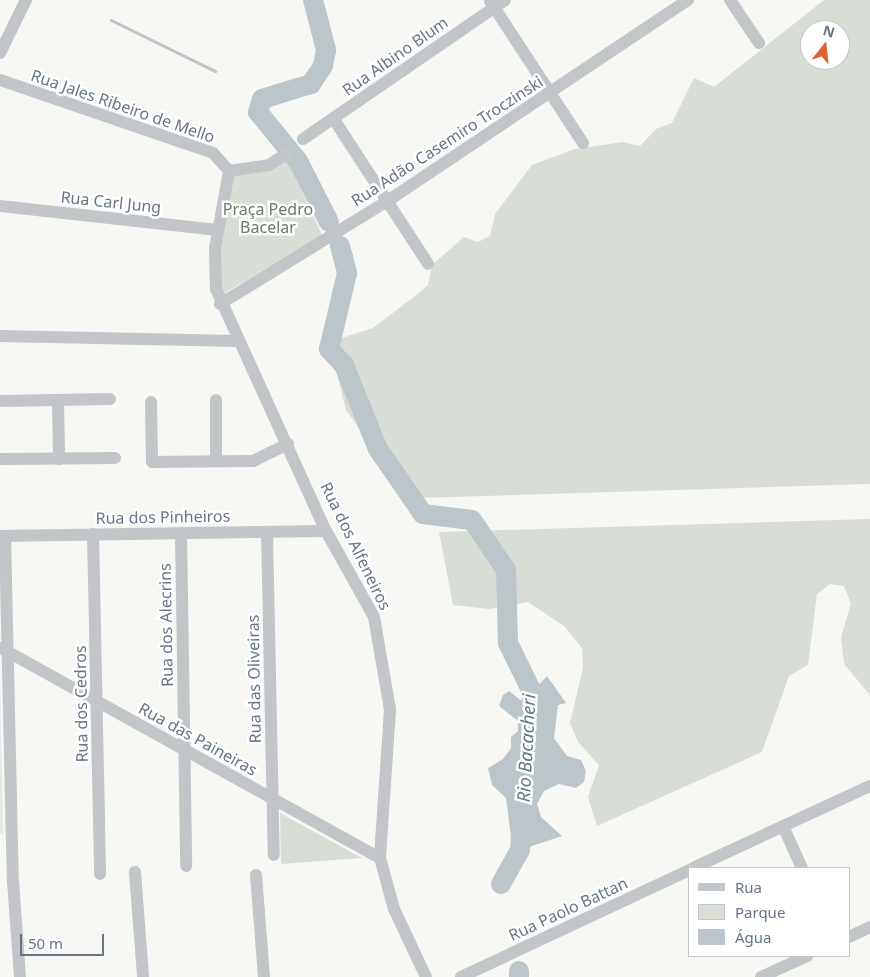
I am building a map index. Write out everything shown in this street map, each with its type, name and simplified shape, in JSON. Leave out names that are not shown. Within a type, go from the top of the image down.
[{"type":"street","points":[[0,53],[26,0]]},
{"type":"street","name":"Rua Adão Casemiro Troczinski","points":[[220,304],[389,200],[688,0]]},
{"type":"street","points":[[730,0],[759,43]]},
{"type":"street","points":[[496,2],[583,143]]},
{"type":"street","name":"Rua Albino Blum","points":[[303,139],[496,2]]},
{"type":"street","name":"Rua Jales Ribeiro de Mello","points":[[0,80],[213,154],[229,171]]},
{"type":"street","points":[[333,118],[389,200],[428,264]]},
{"type":"street","points":[[229,171],[269,164],[286,154]]},
{"type":"street","name":"Rua dos Alfeneiros","points":[[229,171],[218,230],[214,271],[220,304],[288,444],[326,531],[371,609],[389,699],[380,858],[394,909],[426,977]]},
{"type":"street","name":"Rua Carl Jung","points":[[0,206],[218,230]]},
{"type":"street","points":[[0,336],[238,341]]},
{"type":"street","points":[[0,401],[110,399]]},
{"type":"street","points":[[58,400],[59,459]]},
{"type":"street","points":[[216,400],[216,461]]},
{"type":"street","points":[[152,402],[152,462],[253,461],[288,444]]},
{"type":"street","points":[[0,459],[115,458]]},
{"type":"street","name":"Rua dos Pinheiros","points":[[2,536],[326,531]]},
{"type":"street","name":"Rua das Oliveiras","points":[[267,532],[274,855]]},
{"type":"street","name":"Rua dos Alecrins","points":[[181,533],[186,866]]},
{"type":"street","name":"Rua dos Cedros","points":[[93,534],[100,874]]},
{"type":"street","points":[[2,536],[6,882],[20,977]]},
{"type":"street","name":"Rua das Paineiras","points":[[4,650],[380,858]]},
{"type":"street","points":[[696,867],[870,786]]},
{"type":"street","points":[[783,826],[802,867]]},
{"type":"street","name":"Rua Paolo Battan","points":[[461,977],[688,870]]},
{"type":"street","points":[[135,872],[143,977]]},
{"type":"street","points":[[256,876],[264,977]]},
{"type":"street","points":[[850,937],[870,927]]},
{"type":"street","points":[[761,977],[805,957]]},
{"type":"shaded area","points":[[0,684],[3,834],[0,834]]},
{"type":"green space","points":[[824,0],[870,0],[870,484],[417,498],[390,472],[346,410],[329,342],[373,328],[415,296],[428,285],[432,265],[464,237],[478,242],[490,236],[495,214],[532,165],[575,149],[623,142],[640,146],[656,129],[672,123],[694,78],[714,87]]},
{"type":"green space","name":"Praça Pedro Bacelar","points":[[287,159],[322,235],[223,294],[218,270],[232,173]]},
{"type":"green space","points":[[870,519],[870,695],[844,664],[841,637],[851,604],[844,586],[830,584],[817,594],[808,665],[789,676],[762,752],[597,826],[588,797],[599,765],[578,742],[570,723],[583,668],[582,648],[564,626],[528,602],[490,609],[453,605],[439,532]]},
{"type":"green space","points":[[280,813],[362,858],[281,864]]},
{"type":"water","points":[[547,676],[566,703],[558,705],[554,738],[567,756],[581,760],[586,771],[584,782],[576,788],[559,784],[544,791],[537,804],[541,817],[562,836],[520,850],[511,837],[506,798],[492,785],[488,768],[503,759],[511,748],[511,737],[518,731],[518,721],[499,706],[503,695],[509,691],[523,702]]},
{"type":"waterway","name":"Rio Bacacheri","points":[[313,0],[326,50],[323,66],[311,84],[262,99],[258,112],[298,161],[329,222]]},
{"type":"waterway","points":[[111,20],[215,71]]},
{"type":"waterway","points":[[258,96],[262,99]]},
{"type":"waterway","name":"Rio Bacacheri","points":[[340,246],[347,273],[329,349],[344,365],[378,449],[423,514],[472,520],[506,570],[508,643],[532,692],[530,718]]},
{"type":"waterway","name":"Rio Bacacheri","points":[[501,884],[520,850],[522,824]]},
{"type":"waterway","name":"Rio Bacacheri","points":[[519,971],[519,977]]}]
